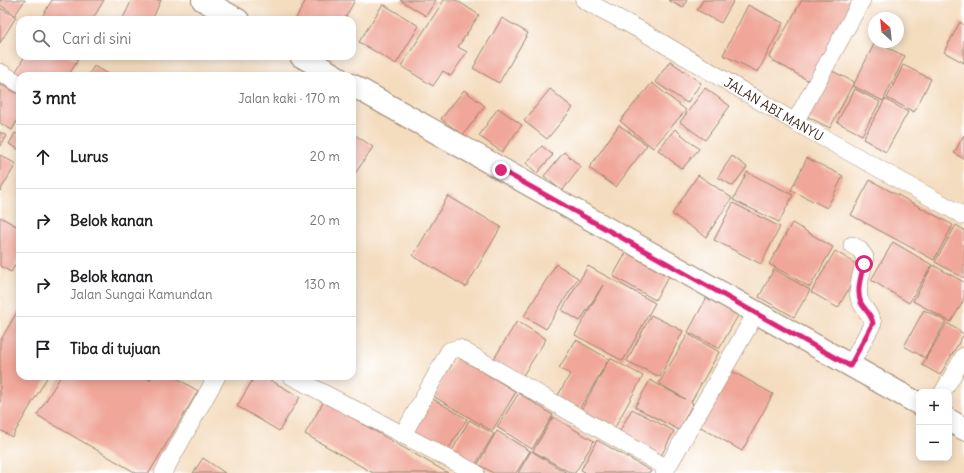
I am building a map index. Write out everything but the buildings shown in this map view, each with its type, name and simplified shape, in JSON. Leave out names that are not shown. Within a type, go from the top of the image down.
[{"type":"main road","points":[[202,0],[231,16]]},
{"type":"main road","points":[[308,60],[329,72]]},
{"type":"main road","points":[[356,87],[916,402]]},
{"type":"main road","points":[[952,422],[964,429]]},
{"type":"street","name":"JALAN ABI MANYU","points":[[584,0],[642,32],[795,122],[964,216]]},
{"type":"street","points":[[795,122],[862,0]]},
{"type":"street","points":[[0,72],[16,82]]},
{"type":"street","points":[[850,366],[873,323],[870,314],[862,303],[859,291],[865,257],[859,249],[852,245]]},
{"type":"street","points":[[403,435],[449,351],[459,348],[666,470],[756,313]]},
{"type":"street","points":[[945,389],[964,356]]},
{"type":"street","points":[[163,473],[215,380]]},
{"type":"street","points":[[298,380],[476,473]]},
{"type":"route","points":[[501,170],[850,366],[873,323],[870,314],[859,298],[864,264]]}]
